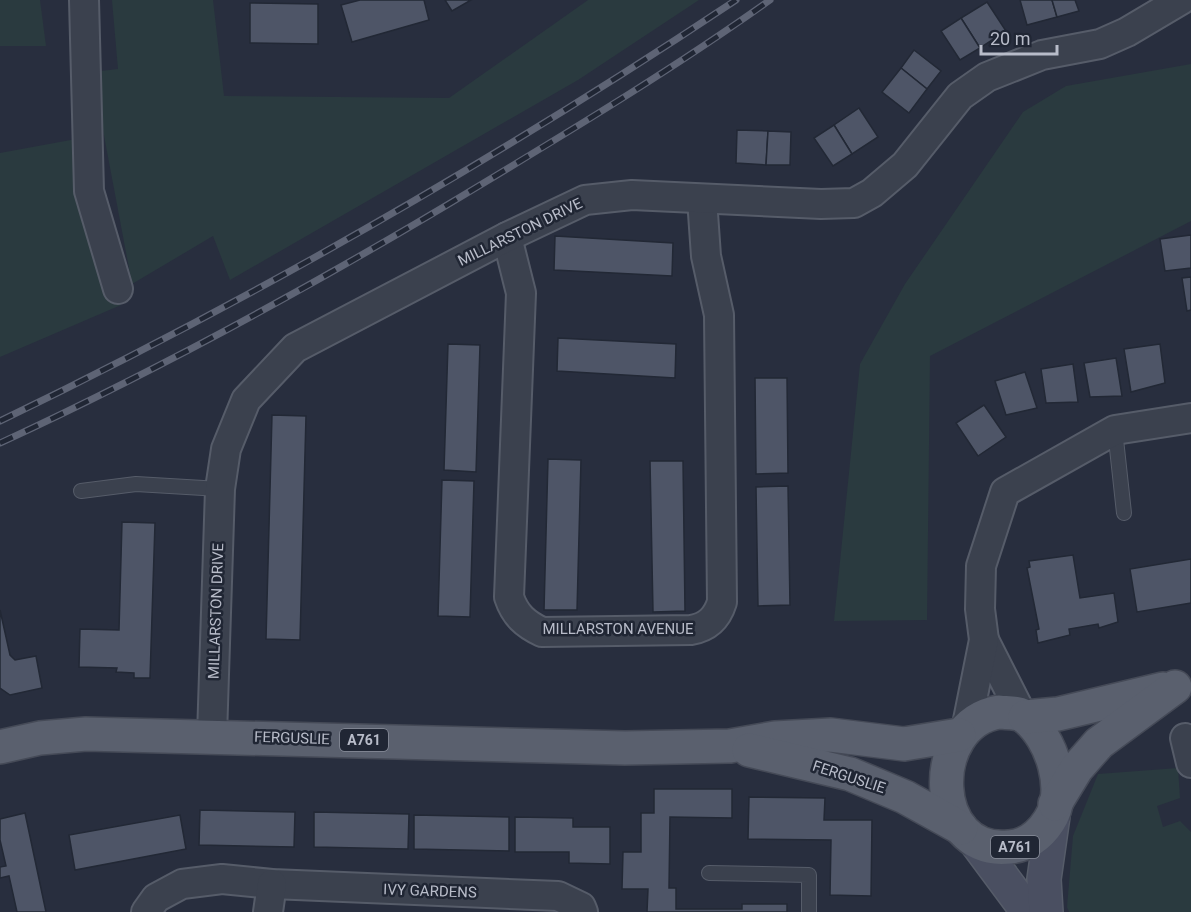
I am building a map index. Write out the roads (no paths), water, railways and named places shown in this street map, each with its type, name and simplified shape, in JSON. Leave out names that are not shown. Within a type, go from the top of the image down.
[{"type":"main road","points":[[1023,716],[1058,714],[1183,685]]},
{"type":"main road","points":[[1054,810],[1077,768],[1099,742],[1183,685]]},
{"type":"main road","name":"A761","points":[[963,730],[988,713],[999,712],[1023,716]]},
{"type":"main road","points":[[1023,716],[1043,740],[1053,761],[1057,778],[1054,810]]},
{"type":"main road","name":"FERGUSLIE","points":[[0,747],[40,738],[86,734],[625,748],[730,746],[806,735],[831,735],[904,744],[963,730]]},
{"type":"main road","points":[[963,730],[948,767],[946,786],[950,809],[968,835]]},
{"type":"main road","name":"FERGUSLIE","points":[[730,746],[850,774],[905,797],[968,835]]},
{"type":"main road","name":"A761","points":[[968,835],[996,848],[1013,847],[1029,841],[1043,831],[1054,810]]},
{"type":"street","points":[[84,0],[89,191],[118,289]]},
{"type":"street","name":"MILLARSTON DRIVE","points":[[212,736],[220,489],[226,449],[246,400],[294,348],[507,237],[585,200],[632,195],[820,204],[854,203],[872,193],[905,165],[960,96],[987,77],[1042,55],[1100,44],[1127,32],[1181,0]]},
{"type":"street","name":"MILLARSTON AVENUE","points":[[507,237],[521,292],[510,585],[513,606],[525,622],[543,632],[691,630],[709,624],[722,602],[719,315],[706,256],[702,198]]},
{"type":"street","points":[[963,730],[984,640],[980,599],[981,566],[1005,492],[1115,430],[1191,418]]},
{"type":"street","points":[[984,640],[1023,716]]},
{"type":"street","points":[[1046,912],[1046,859],[1054,810]]},
{"type":"street","points":[[968,835],[1028,912]]},
{"type":"street","name":"IVY GARDENS","points":[[146,912],[156,898],[182,884],[222,879],[270,898],[558,896],[581,907],[583,912]]},
{"type":"lane","points":[[1115,430],[1125,513]]},
{"type":"lane","points":[[81,491],[136,484],[220,489]]},
{"type":"lane","points":[[710,873],[809,875],[809,912]]},
{"type":"railway","points":[[0,421],[189,325],[375,223],[557,115],[736,0]]},
{"type":"railway","points":[[0,443],[186,351],[368,251],[630,93],[701,48],[770,0]]}]
